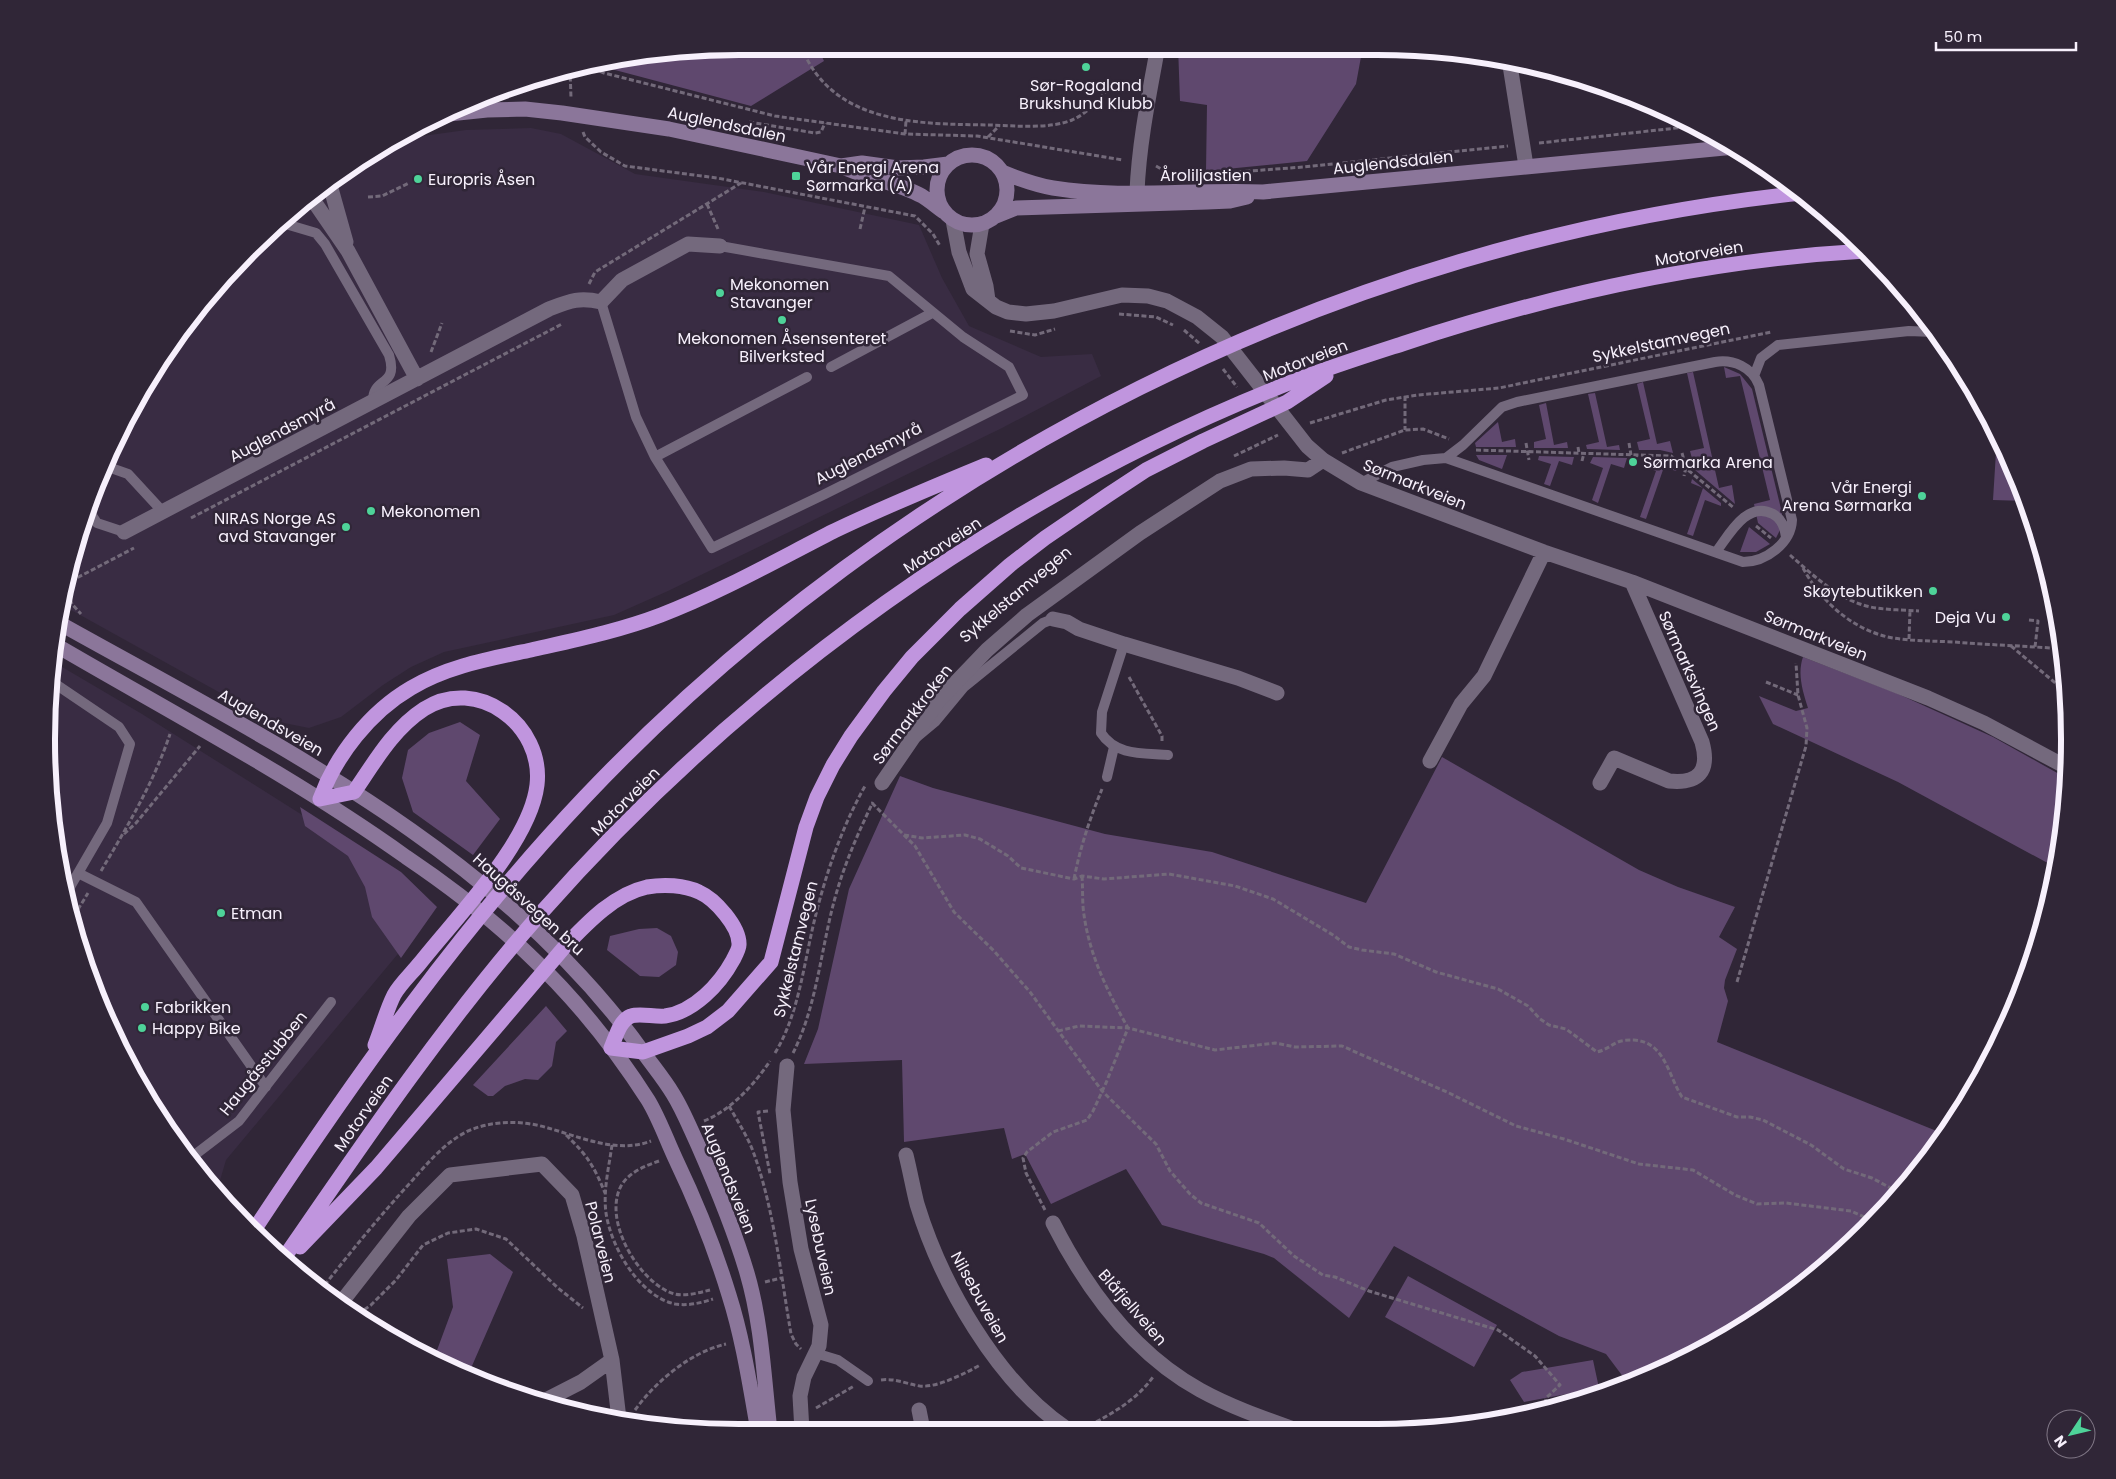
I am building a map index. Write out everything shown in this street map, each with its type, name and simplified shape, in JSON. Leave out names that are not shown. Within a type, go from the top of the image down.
[{"type":"highway","name":"Motorveien","points":[[257,1226],[317,1135],[453,950],[513,878],[584,798],[682,702],[774,623],[829,580],[933,507],[1031,446],[1133,391],[1241,342],[1361,294],[1519,245],[1598,226],[1713,205],[1791,194]]},
{"type":"highway","name":"Motorveien","points":[[287,1253],[400,1091],[485,980],[542,912],[665,784],[761,700],[859,622],[921,578],[968,548],[1084,480],[1207,418],[1293,382],[1348,362],[1460,325],[1539,303],[1607,288],[1724,266],[1857,252]]},
{"type":"highway","points":[[291,1257],[376,1168],[498,1022],[567,944],[595,916],[622,897],[646,887],[672,885],[700,892],[725,913],[732,924],[739,945],[734,959],[719,982],[699,1001],[684,1010],[666,1016],[631,1016],[622,1022],[612,1048],[643,1052],[707,1027],[728,1011],[771,962],[806,827],[817,797],[833,765],[855,729],[912,658],[960,609],[1010,565],[1045,538],[1108,495],[1146,470],[1287,402],[1348,362]]},
{"type":"highway","points":[[320,800],[328,776],[356,738],[381,710],[396,697],[430,678],[450,669],[477,661],[600,634],[662,614],[730,584],[892,503],[1031,446]]},
{"type":"highway","points":[[320,800],[354,792],[399,730],[425,708],[439,701],[454,698],[470,698],[505,712],[527,736],[535,754],[537,765],[535,800],[526,825],[478,892],[395,994],[368,1064]]},
{"type":"main road","name":"Auglendsdalen","points":[[467,112],[525,109],[669,128],[861,169]]},
{"type":"main road","name":"Auglendsdalen","points":[[1263,192],[1721,148]]},
{"type":"main road","points":[[861,169],[921,196],[949,216],[968,225],[989,220],[1003,207],[1007,195],[1007,184],[1002,172],[994,163],[983,157],[971,155],[958,157],[948,164],[940,175],[937,187],[938,200],[949,216]]},
{"type":"main road","points":[[861,169],[924,167],[948,164]]},
{"type":"main road","name":"Åroliljastien","points":[[1002,172],[1052,188],[1091,192],[1263,192]]},
{"type":"main road","name":"Åroliljastien","points":[[989,220],[1016,208],[1230,201],[1263,192]]},
{"type":"main road","name":"Auglendsveien","points":[[65,626],[328,776],[458,863]]},
{"type":"main road","points":[[61,648],[196,724],[320,800],[443,882],[527,952],[562,988],[612,1048],[649,1102],[699,1208],[734,1311],[757,1424]]},
{"type":"main road","name":"Haugåsvegen bru","points":[[458,863],[525,920],[577,971]]},
{"type":"main road","name":"Auglendsveien","points":[[577,971],[622,1022],[672,1092],[720,1199],[747,1274],[756,1310],[769,1424]]},
{"type":"street","points":[[1137,192],[1142,127],[1156,55]]},
{"type":"street","points":[[1510,68],[1526,166]]},
{"type":"street","points":[[331,190],[348,251]]},
{"type":"street","points":[[314,203],[348,251],[417,379]]},
{"type":"street","name":"Sørmarkveien","points":[[949,216],[959,252],[973,289],[1008,312],[1026,314],[1054,311],[1122,295],[1148,296],[1181,308],[1222,337],[1307,446],[1323,460],[1361,483],[1544,552],[1632,582],[1794,646],[1984,723],[2060,764]]},
{"type":"street","points":[[988,300],[977,254],[989,220]]},
{"type":"street","name":"Auglendsmyrå","points":[[124,532],[549,309],[571,300],[585,298],[602,302],[622,280],[688,244],[720,240]]},
{"type":"street","name":"Sørmarkkroken","points":[[875,781],[902,753],[940,700],[987,650],[1027,615],[1140,532],[1199,494],[1232,476],[1251,469],[1284,468],[1308,470],[1323,460]]},
{"type":"street","points":[[1430,761],[1461,704],[1484,676],[1544,552]]},
{"type":"street","name":"Sørmarksvingen","points":[[1600,783],[1614,758],[1669,781],[1678,782],[1695,779],[1700,774],[1706,758],[1702,742],[1632,582]]},
{"type":"street","points":[[1053,619],[1067,622],[1079,629],[1124,644],[1238,678],[1277,693]]},
{"type":"street","name":"Lysebuveien","points":[[787,1066],[783,1110],[790,1182],[801,1249],[821,1325],[819,1346],[804,1378],[800,1396],[801,1424]]},
{"type":"street","name":"Nilsebuveien","points":[[906,1155],[917,1204],[938,1259],[956,1296],[994,1357],[1040,1408],[1061,1424]]},
{"type":"street","name":"Polarveien","points":[[344,1298],[409,1216],[450,1175],[542,1164],[572,1195],[584,1236],[612,1360]]},
{"type":"street","name":"Blåfjellveien","points":[[1053,1223],[1070,1258],[1103,1304],[1141,1346],[1161,1364],[1199,1389],[1228,1404],[1280,1424]]},
{"type":"street","points":[[551,1398],[580,1382],[612,1360],[624,1414]]},
{"type":"street","points":[[919,1410],[922,1424]]},
{"type":"lane","points":[[290,223],[316,233],[325,244],[389,355],[392,366],[390,375],[386,381],[375,387],[373,402]]},
{"type":"lane","name":"Auglendsmyrå","points":[[602,302],[636,417],[655,457],[712,548],[1023,395],[1009,367],[963,337],[889,276],[720,240]]},
{"type":"lane","points":[[831,367],[932,313]]},
{"type":"lane","points":[[1754,376],[1761,358],[1778,345],[1909,331],[1926,332]]},
{"type":"lane","points":[[1361,483],[1392,467],[1422,460],[1446,458],[1743,562],[1759,560],[1773,552],[1786,538],[1792,520],[1759,385],[1754,376],[1737,364],[1722,361],[1517,402],[1502,407],[1463,445],[1446,458]]},
{"type":"lane","points":[[655,457],[807,377]]},
{"type":"lane","points":[[112,468],[128,474],[164,512]]},
{"type":"lane","points":[[1716,552],[1745,516],[1756,511],[1768,511],[1777,516],[1785,528],[1786,538]]},
{"type":"lane","name":"Auglendsmyrå","points":[[92,515],[98,523],[124,532]]},
{"type":"lane","points":[[902,753],[935,722],[964,687],[1023,639],[1053,619]]},
{"type":"lane","points":[[1124,644],[1100,724],[1101,733],[1110,744],[1123,751],[1164,754]]},
{"type":"lane","points":[[57,686],[119,727],[130,744],[107,823],[71,886]]},
{"type":"lane","points":[[1107,777],[1114,747]]},
{"type":"lane","points":[[78,873],[136,902],[266,1087]]},
{"type":"lane","name":"Haugåsstubben","points":[[195,1155],[239,1121],[331,1002]]},
{"type":"lane","points":[[815,1353],[838,1360],[868,1381]]},
{"type":"path","points":[[806,55],[818,77],[833,91],[866,111],[906,121],[1040,126],[1072,120],[1089,110],[1107,90]]},
{"type":"path","points":[[570,76],[570,97]]},
{"type":"path","points":[[905,134],[906,121]]},
{"type":"path","points":[[749,122],[815,134],[822,132],[825,123]]},
{"type":"path","points":[[988,137],[999,125]]},
{"type":"path","points":[[585,137],[601,152],[625,166],[717,178],[916,216],[933,234],[942,250]]},
{"type":"path","points":[[368,197],[382,196],[409,183]]},
{"type":"path","points":[[707,204],[720,240]]},
{"type":"path","points":[[860,229],[864,207]]},
{"type":"path","points":[[1156,317],[1174,326]]},
{"type":"path","points":[[430,355],[442,323]]},
{"type":"path","points":[[188,520],[558,326]]},
{"type":"path","points":[[1182,330],[1205,350]]},
{"type":"path","name":"Sykkelstamvegen","points":[[1305,425],[1405,396],[1499,388],[1773,332]]},
{"type":"path","points":[[1218,363],[1242,393]]},
{"type":"path","points":[[1405,396],[1405,430]]},
{"type":"path","points":[[1323,460],[1405,430],[1423,429],[1450,439]]},
{"type":"path","points":[[1272,432],[1278,439]]},
{"type":"path","points":[[1226,460],[1281,434]]},
{"type":"path","points":[[1526,443],[1529,460]]},
{"type":"path","points":[[1629,443],[1631,454]]},
{"type":"path","points":[[1578,447],[1579,453]]},
{"type":"path","points":[[1476,450],[1638,454],[1634,464]]},
{"type":"path","points":[[1582,461],[1584,453]]},
{"type":"path","points":[[1682,453],[1686,467],[1684,476]]},
{"type":"path","points":[[74,578],[140,544]]},
{"type":"path","points":[[1801,565],[1823,598],[1842,614],[1876,633],[1909,639],[2055,648]]},
{"type":"path","points":[[70,598],[72,604]]},
{"type":"path","points":[[1909,639],[1910,610]]},
{"type":"path","points":[[2029,620],[2038,621],[2035,647]]},
{"type":"path","points":[[1738,982],[1806,746],[1807,728],[1798,695],[1794,646]]},
{"type":"path","points":[[2010,646],[2059,686]]},
{"type":"path","points":[[1120,660],[1162,736],[1164,754]]},
{"type":"path","points":[[1766,682],[1798,695]]},
{"type":"path","points":[[77,911],[122,836],[163,755],[170,734]]},
{"type":"path","points":[[122,836],[136,823],[202,743]]},
{"type":"path","points":[[1074,879],[1078,859],[1094,809],[1107,777]]},
{"type":"path","name":"Sykkelstamvegen","points":[[709,1119],[729,1106],[750,1087],[777,1051],[787,1030],[796,1001],[826,878],[844,829],[875,781]]},
{"type":"path","name":"Sørmarkkroken","points":[[800,1039],[835,898],[848,857],[872,803],[875,781]]},
{"type":"path","points":[[872,803],[915,846],[954,912],[994,951],[1030,992],[1102,1091],[1156,1144],[1170,1171],[1190,1194],[1201,1203],[1259,1223],[1294,1256],[1323,1275],[1335,1277],[1369,1291],[1498,1330],[1535,1356],[1560,1385],[1546,1398],[1545,1403]]},
{"type":"path","points":[[904,835],[922,838],[965,835],[980,840],[1008,856],[1021,868],[1074,879],[1082,876],[1104,879],[1169,874],[1235,886],[1273,899],[1333,934],[1349,946],[1362,950],[1394,954],[1436,972],[1498,990],[1528,1006],[1550,1026],[1566,1029],[1597,1052],[1603,1051],[1618,1042],[1630,1040],[1644,1041],[1654,1046],[1665,1061],[1682,1096],[1690,1101],[1702,1103],[1737,1117],[1763,1120],[1811,1145],[1844,1168],[1872,1178],[1893,1189]]},
{"type":"path","points":[[1082,876],[1084,915],[1094,959],[1106,989],[1128,1028]]},
{"type":"path","points":[[1058,1031],[1079,1026],[1128,1028],[1215,1050],[1275,1044],[1295,1047],[1342,1046],[1449,1093],[1516,1126],[1564,1139],[1639,1164],[1693,1170],[1735,1195],[1757,1204],[1786,1203],[1851,1211],[1866,1218]]},
{"type":"path","points":[[1053,1223],[1026,1173],[1023,1158],[1027,1152],[1053,1132],[1087,1120],[1102,1091],[1128,1028]]},
{"type":"path","points":[[729,1106],[754,1153],[765,1191],[791,1334],[796,1344],[801,1348],[815,1353]]},
{"type":"path","points":[[758,1112],[770,1174]]},
{"type":"path","points":[[523,1123],[544,1127],[565,1135],[612,1145],[629,1146],[647,1143]]},
{"type":"path","points":[[565,1135],[584,1152],[596,1169],[605,1194],[609,1229],[626,1264],[646,1286],[664,1300],[677,1304],[689,1304],[713,1299]]},
{"type":"path","points":[[605,1194],[612,1145]]},
{"type":"path","points":[[650,1164],[630,1176],[621,1186],[618,1195],[616,1215],[627,1248],[655,1284],[669,1292],[683,1296],[710,1290]]},
{"type":"path","points":[[362,1311],[396,1280],[423,1245],[448,1233],[476,1229],[506,1239],[558,1288],[586,1310]]},
{"type":"path","points":[[627,1414],[650,1391],[689,1360],[707,1349],[726,1344]]},
{"type":"path","points":[[802,1424],[835,1396],[868,1381],[892,1378],[922,1386],[954,1378],[994,1357]]},
{"type":"path","points":[[1092,1424],[1120,1409],[1145,1388],[1161,1364]]},
{"type":"shaded area","points":[[821,55],[824,61],[751,106],[607,68],[695,56]]},
{"type":"shaded area","points":[[1178,55],[1361,55],[1356,84],[1307,161],[1206,171],[1207,105],[1180,101]]},
{"type":"shaded area","points":[[531,128],[561,134],[635,174],[764,192],[919,225],[942,278],[969,326],[1041,357],[1092,354],[1101,376],[1002,428],[668,591],[614,615],[444,652],[411,667],[383,685],[341,717],[309,728],[269,720],[68,608],[78,562],[91,519],[126,437],[170,359],[225,288],[255,255],[288,225],[359,170],[416,137],[466,130]]},
{"type":"shaded area","points":[[1724,367],[1740,374],[1752,389],[1782,513],[1782,526],[1776,538],[1758,523],[1754,504],[1770,500],[1740,376],[1726,378]]},
{"type":"shaded area","points":[[1693,372],[1719,488],[1732,485],[1735,504],[1695,470],[1690,451],[1704,448],[1687,373]]},
{"type":"shaded area","points":[[1643,382],[1657,444],[1670,441],[1673,453],[1660,450],[1639,450],[1637,442],[1650,439],[1637,384]]},
{"type":"shaded area","points":[[1595,393],[1607,447],[1619,445],[1620,450],[1587,449],[1586,445],[1599,442],[1588,394]]},
{"type":"shaded area","points":[[1546,403],[1554,445],[1567,442],[1568,448],[1534,448],[1534,442],[1546,439],[1539,405]]},
{"type":"shaded area","points":[[1498,422],[1502,442],[1515,439],[1516,447],[1476,447],[1475,443]]},
{"type":"shaded area","points":[[1996,450],[2018,501],[1993,500]]},
{"type":"shaded area","points":[[1476,455],[1507,455],[1502,469],[1479,460]]},
{"type":"shaded area","points":[[1539,456],[1574,457],[1572,465],[1559,461],[1550,486],[1544,484],[1551,464],[1538,460]]},
{"type":"shaded area","points":[[1593,457],[1627,458],[1624,468],[1611,464],[1598,503],[1592,500],[1603,468],[1590,463]]},
{"type":"shaded area","points":[[1646,459],[1668,460],[1678,467],[1676,471],[1664,467],[1646,519],[1640,517],[1656,471],[1644,467]]},
{"type":"shaded area","points":[[1692,479],[1703,488],[1691,483]]},
{"type":"shaded area","points":[[1703,488],[1721,503],[1721,506],[1705,500],[1693,536],[1687,534]]},
{"type":"shaded area","points":[[1749,527],[1770,544],[1756,552],[1740,552]]},
{"type":"shaded area","points":[[1803,657],[1896,693],[1993,737],[2060,775],[2049,864],[1898,782],[1773,724],[1759,696],[1796,711],[1808,708],[1803,689],[1801,663]]},
{"type":"shaded area","points":[[59,665],[142,714],[326,830],[409,911],[412,937],[226,1160],[219,1184],[170,1120],[147,1082],[107,1001],[91,960],[78,917],[68,873],[56,784],[56,695]]},
{"type":"shaded area","points":[[460,722],[480,735],[466,781],[500,819],[473,855],[413,812],[402,778],[408,750],[429,733]]},
{"type":"shaded area","points":[[1442,757],[1639,870],[1678,887],[1735,907],[1719,937],[1737,949],[1725,980],[1724,988],[1728,1001],[1717,1042],[1938,1131],[1891,1191],[1861,1224],[1793,1283],[1757,1309],[1719,1332],[1679,1353],[1624,1378],[1606,1354],[1559,1336],[1394,1246],[1349,1318],[1274,1258],[1162,1225],[1126,1169],[1051,1204],[1025,1154],[1012,1159],[1004,1128],[904,1142],[902,1060],[804,1064],[818,1029],[849,889],[900,776],[933,788],[1105,834],[1212,852],[1366,903]]},
{"type":"shaded area","points":[[300,807],[401,872],[437,907],[401,958],[372,917],[365,887],[348,856],[305,826]]},
{"type":"shaded area","points":[[657,928],[671,936],[678,952],[676,965],[659,977],[640,976],[607,950],[610,936],[639,929]]},
{"type":"shaded area","points":[[546,1006],[567,1031],[556,1042],[552,1066],[538,1080],[525,1079],[505,1086],[493,1096],[488,1096],[473,1085]]},
{"type":"shaded area","points":[[490,1254],[513,1272],[471,1369],[436,1353],[453,1307],[447,1259]]},
{"type":"shaded area","points":[[1408,1276],[1497,1325],[1474,1367],[1385,1317]]},
{"type":"shaded area","points":[[1593,1360],[1599,1387],[1524,1402],[1510,1380],[1522,1372]]},
{"type":"place","name":"Sør-Rogaland Brukshund Klubb","points":[[1086,67]]},
{"type":"place","name":"Vår Energi Arena Sørmarka (A)","points":[[796,176]]},
{"type":"place","name":"Europris Åsen","points":[[418,179]]},
{"type":"place","name":"Mekonomen Stavanger","points":[[720,293]]},
{"type":"place","name":"Mekonomen Åsensenteret Bilverksted","points":[[782,320]]},
{"type":"place","name":"Sørmarka Arena","points":[[1633,462]]},
{"type":"place","name":"Vår Energi Arena Sørmarka","points":[[1922,496]]},
{"type":"place","name":"Mekonomen","points":[[371,511]]},
{"type":"place","name":"NIRAS Norge AS avd Stavanger","points":[[346,527]]},
{"type":"place","name":"Skøytebutikken","points":[[1933,591]]},
{"type":"place","name":"Deja Vu","points":[[2006,617]]},
{"type":"place","name":"Etman","points":[[221,913]]},
{"type":"place","name":"Fabrikken","points":[[145,1007]]},
{"type":"place","name":"Happy Bike","points":[[142,1028]]}]
